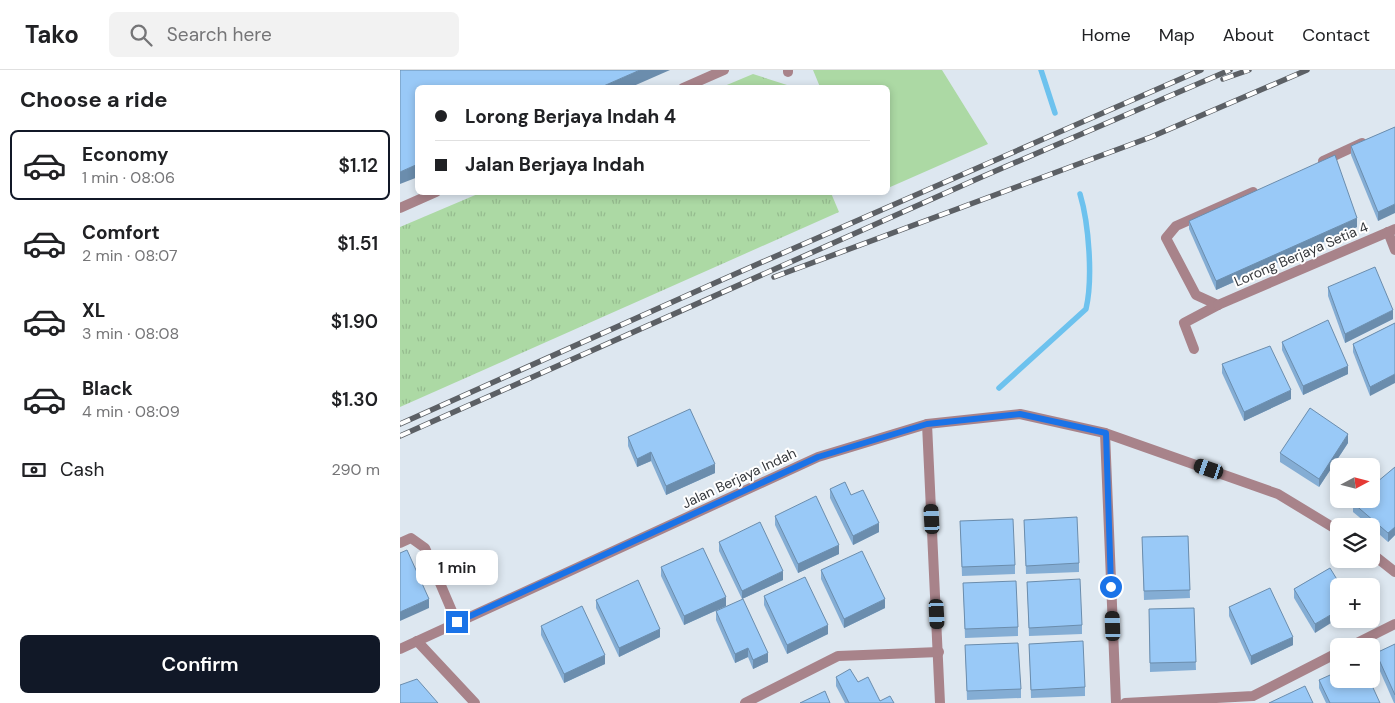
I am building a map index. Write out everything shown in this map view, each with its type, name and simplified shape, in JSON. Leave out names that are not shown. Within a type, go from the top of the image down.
[{"type":"street","points":[[690,85],[724,70]]},
{"type":"street","points":[[1311,166],[1371,140]]},
{"type":"street","points":[[1218,305],[1196,295],[1166,238],[1176,226],[1266,186]]},
{"type":"street","points":[[400,208],[429,195]]},
{"type":"street","points":[[1392,231],[1395,250]]},
{"type":"street","name":"Lorong Berjaya Setia 4","points":[[1194,349],[1184,323],[1218,305],[1392,231]]},
{"type":"street","name":"Jalan Berjaya Indah","points":[[400,649],[818,457],[927,424],[1020,414],[1106,433],[1278,494],[1330,526]]},
{"type":"street","points":[[927,424],[940,703]]},
{"type":"street","points":[[1106,433],[1116,703]]},
{"type":"street","points":[[400,543],[411,538],[425,548],[457,622]]},
{"type":"street","points":[[1380,560],[1395,572]]},
{"type":"street","points":[[1367,638],[1395,624]]},
{"type":"street","points":[[417,640],[475,703]]},
{"type":"street","points":[[745,703],[838,656],[939,652]]},
{"type":"street","points":[[1124,703],[1253,696],[1330,657]]},
{"type":"green space","points":[[813,70],[942,70],[988,144],[890,187],[890,85],[819,85]]},
{"type":"green space","points":[[753,74],[787,85],[727,85]]},
{"type":"green space","points":[[475,195],[832,195],[839,212],[400,407],[400,227]]},
{"type":"building","points":[[400,70],[640,70],[606,85],[415,85],[415,165],[400,172]]},
{"type":"building","points":[[1395,127],[1395,204],[1378,212],[1351,146]]},
{"type":"building","points":[[1335,155],[1357,218],[1216,281],[1189,221]]},
{"type":"building","points":[[1375,267],[1393,310],[1345,334],[1328,287]]},
{"type":"building","points":[[1328,320],[1348,366],[1303,386],[1282,342]]},
{"type":"building","points":[[1395,323],[1395,374],[1370,387],[1353,344]]},
{"type":"building","points":[[1270,346],[1291,390],[1244,412],[1222,364]]},
{"type":"building","points":[[1310,408],[1348,434],[1333,458],[1330,458],[1330,462],[1319,479],[1280,453]]},
{"type":"building","points":[[690,409],[715,464],[666,486],[651,452],[637,459],[628,437]]},
{"type":"building","points":[[1395,467],[1395,527],[1388,533],[1380,526],[1380,518],[1370,518],[1359,508],[1380,508],[1380,480]]},
{"type":"building","points":[[845,482],[851,495],[863,490],[879,523],[853,536],[830,489]]},
{"type":"building","points":[[816,496],[839,545],[798,564],[775,516]]},
{"type":"building","points":[[1077,517],[1079,563],[1026,566],[1024,520]]},
{"type":"building","points":[[1013,519],[1015,565],[962,567],[960,521]]},
{"type":"building","points":[[760,522],[783,571],[742,591],[719,542]]},
{"type":"building","points":[[1188,536],[1190,590],[1144,591],[1142,537]]},
{"type":"building","points":[[703,548],[726,597],[684,616],[661,567]]},
{"type":"building","points":[[407,550],[429,599],[400,612],[400,553]]},
{"type":"building","points":[[862,551],[885,599],[844,619],[821,570]]},
{"type":"building","points":[[1330,568],[1336,578],[1330,578],[1330,615],[1315,624],[1294,589]]},
{"type":"building","points":[[805,577],[828,625],[787,645],[764,596]]},
{"type":"building","points":[[1080,579],[1082,625],[1029,628],[1027,582]]},
{"type":"building","points":[[638,580],[660,629],[619,648],[596,600]]},
{"type":"building","points":[[1016,581],[1018,627],[965,629],[963,583]]},
{"type":"building","points":[[1270,588],[1293,637],[1251,656],[1229,607]]},
{"type":"building","points":[[743,599],[768,653],[753,660],[748,648],[735,654],[716,611]]},
{"type":"building","points":[[582,606],[605,655],[564,674],[541,626]]},
{"type":"building","points":[[1194,608],[1196,662],[1150,663],[1149,609]]},
{"type":"building","points":[[1083,641],[1085,687],[1031,690],[1029,644]]},
{"type":"building","points":[[1018,643],[1021,689],[967,691],[965,645]]},
{"type":"building","points":[[1395,644],[1395,695],[1380,662],[1380,651]]},
{"type":"building","points":[[850,669],[858,682],[868,677],[880,701],[890,696],[894,703],[849,703],[836,677]]},
{"type":"building","points":[[1330,675],[1330,688],[1373,688],[1380,703],[1330,703],[1319,680]]},
{"type":"building","points":[[417,679],[438,703],[400,703],[400,685]]},
{"type":"building","points":[[1305,686],[1313,703],[1269,703]]},
{"type":"building","points":[[825,691],[830,703],[800,703]]},
{"type":"waterway","points":[[1041,70],[1055,113]]},
{"type":"waterway","points":[[999,388],[1086,309],[1090,267],[1086,220],[1080,194]]},
{"type":"railway","points":[[400,424],[726,278],[1201,70]]},
{"type":"railway","points":[[400,436],[977,179],[1230,70]]},
{"type":"railway","points":[[1223,79],[1249,70]]},
{"type":"railway","points":[[774,277],[1151,137],[1307,70]]},
{"type":"route","points":[[457,622],[818,457],[927,424],[1020,414],[1106,433],[1111,587]]}]
